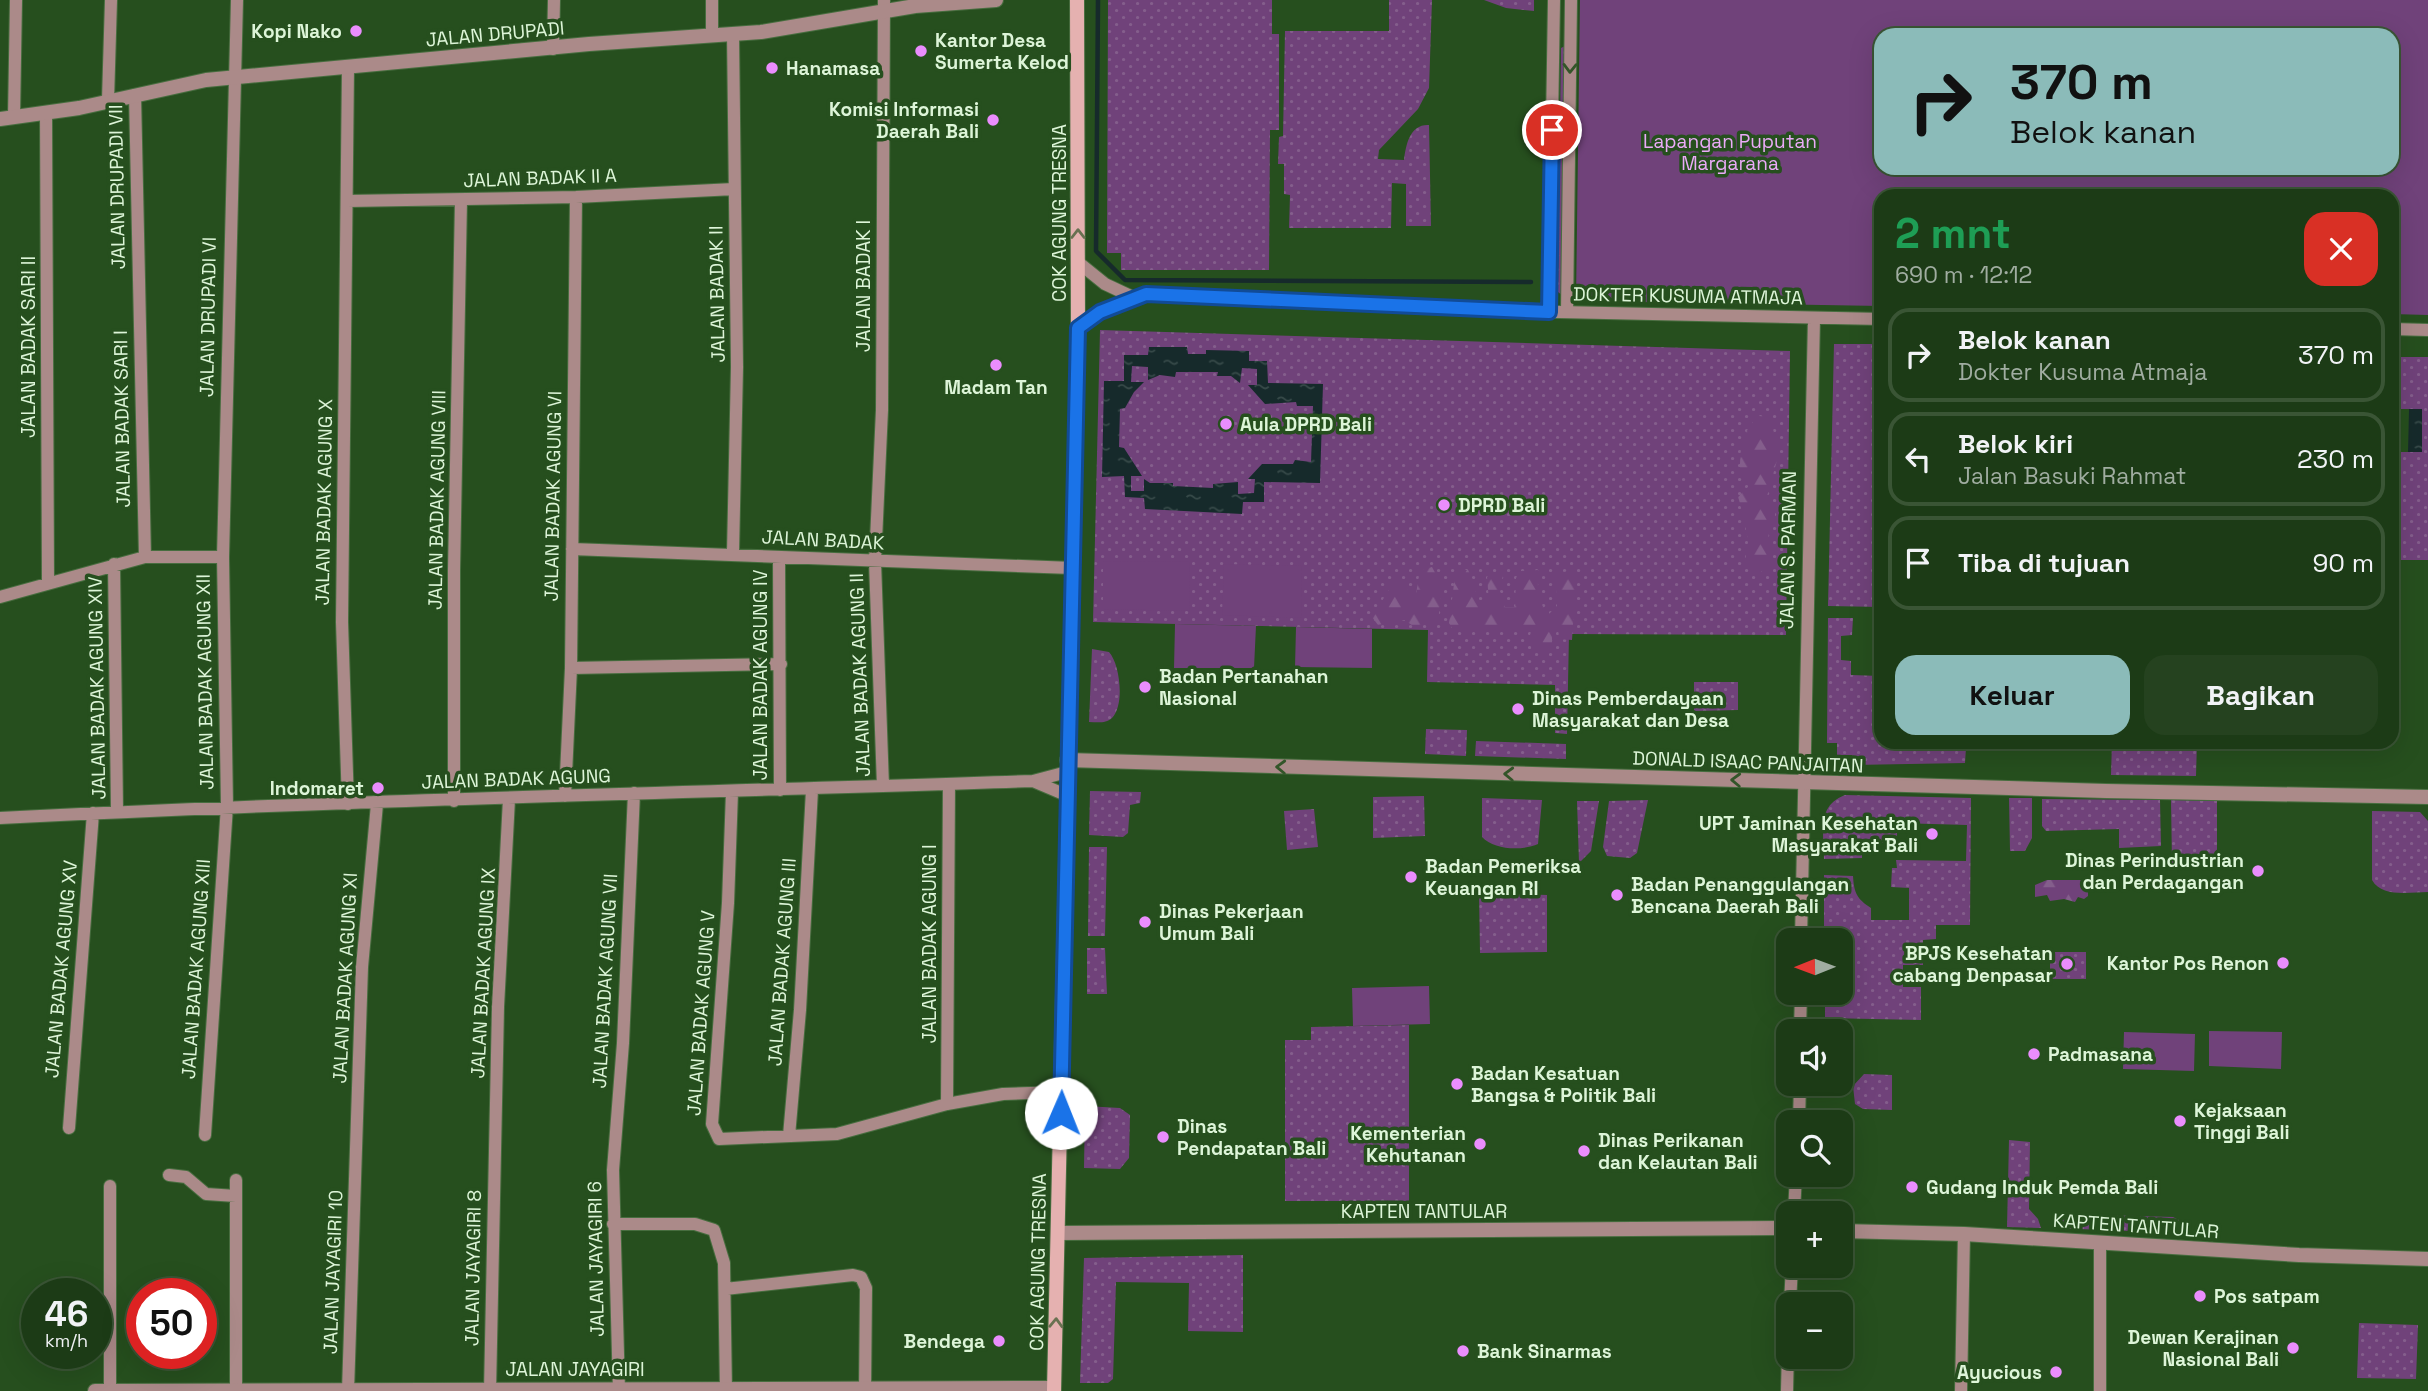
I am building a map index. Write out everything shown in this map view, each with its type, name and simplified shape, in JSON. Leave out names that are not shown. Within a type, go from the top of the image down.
[{"type":"main road","name":"COK AGUNG TRESNA","points":[[1054,1390],[1078,328],[1077,0]]},
{"type":"street","points":[[7,118],[16,0]]},
{"type":"street","points":[[108,100],[111,0]]},
{"type":"street","name":"JALAN DRUPADI VI","points":[[223,557],[237,0]]},
{"type":"street","points":[[553,49],[554,0]]},
{"type":"street","points":[[712,0],[712,34]]},
{"type":"street","name":"JALAN DRUPADI","points":[[7,118],[233,77],[733,34],[807,26],[883,5],[996,0]]},
{"type":"street","points":[[1549,312],[1555,0]]},
{"type":"street","points":[[1567,312],[1571,0]]},
{"type":"street","name":"JALAN BADAK I","points":[[875,562],[882,410],[883,5]]},
{"type":"street","name":"JALAN BADAK II","points":[[733,34],[737,366],[733,553]]},
{"type":"street","name":"JALAN BADAK AGUNG X","points":[[348,68],[342,622],[348,804]]},
{"type":"street","name":"JALAN DRUPADI VII","points":[[135,94],[138,279]]},
{"type":"street","name":"JALAN BADAK SARI II","points":[[46,112],[47,582]]},
{"type":"street","name":"JALAN BADAK II A","points":[[347,201],[576,197],[734,189]]},
{"type":"street","name":"JALAN BADAK AGUNG VI","points":[[565,796],[571,668],[576,197]]},
{"type":"street","name":"JALAN BADAK AGUNG VIII","points":[[454,801],[454,570],[461,200]]},
{"type":"street","name":"DOKTER KUSUMA ATMAJA","points":[[1079,263],[1105,284],[1146,302],[1199,298],[1549,312],[1874,319]]},
{"type":"street","name":"JALAN BADAK SARI I","points":[[138,279],[145,557]]},
{"type":"street","name":"DOKTER KUSUMA ATMAJA","points":[[1078,328],[1100,312],[1132,298]]},
{"type":"street","name":"JALAN S. PARMAN","points":[[1801,928],[1814,318]]},
{"type":"street","points":[[2399,329],[2428,330]]},
{"type":"street","name":"JALAN BADAK","points":[[572,549],[733,553],[779,559],[1072,568]]},
{"type":"street","points":[[0,597],[145,557],[223,557]]},
{"type":"street","name":"JALAN BADAK AGUNG XII","points":[[223,557],[226,806]]},
{"type":"street","name":"JALAN BADAK AGUNG IV","points":[[779,559],[780,790]]},
{"type":"street","name":"JALAN BADAK AGUNG II","points":[[875,562],[883,786]]},
{"type":"street","name":"JALAN BADAK AGUNG XIV","points":[[114,564],[117,811]]},
{"type":"street","points":[[571,668],[781,664]]},
{"type":"street","name":"JALAN BADAK AGUNG","points":[[0,818],[226,806],[377,804],[1033,781],[1067,766]]},
{"type":"street","name":"DONALD ISAAC PANJAITAN","points":[[1067,766],[2428,797]]},
{"type":"street","name":"JALAN BADAK AGUNG","points":[[1033,781],[1066,795]]},
{"type":"street","name":"JALAN BADAK AGUNG I","points":[[947,1104],[949,784]]},
{"type":"street","name":"JALAN BADAK AGUNG III","points":[[789,1136],[800,1010],[812,790]]},
{"type":"street","name":"JALAN BADAK AGUNG V","points":[[732,792],[728,903],[712,1124],[719,1139],[837,1134],[947,1104],[1003,1094],[1061,1092]]},
{"type":"street","name":"JALAN BADAK AGUNG VII","points":[[613,1170],[623,1043],[634,793]]},
{"type":"street","name":"JALAN BADAK AGUNG IX","points":[[494,1149],[509,799]]},
{"type":"street","name":"JALAN BADAK AGUNG XI","points":[[356,1155],[362,967],[377,804]]},
{"type":"street","name":"JALAN BADAK AGUNG XIII","points":[[205,1135],[226,806]]},
{"type":"street","name":"JALAN BADAK AGUNG XV","points":[[69,1128],[75,1010],[93,813]]},
{"type":"street","name":"JALAN JAYAGIRI 8","points":[[490,1390],[494,1149]]},
{"type":"street","name":"JALAN JAYAGIRI 10","points":[[348,1390],[356,1155]]},
{"type":"street","name":"JALAN JAYAGIRI 6","points":[[613,1170],[619,1390]]},
{"type":"street","points":[[169,1175],[186,1177],[196,1189],[206,1194],[236,1196]]},
{"type":"street","points":[[236,1180],[236,1390]]},
{"type":"street","points":[[110,1186],[110,1391]]},
{"type":"street","points":[[613,1224],[695,1224],[714,1230],[722,1252],[725,1289],[726,1390]]},
{"type":"street","name":"KAPTEN TANTULAR","points":[[1059,1233],[1776,1228]]},
{"type":"street","name":"KAPTEN TANTULAR","points":[[1853,1231],[1964,1241],[2100,1242],[2299,1255],[2428,1259]]},
{"type":"street","points":[[1961,1391],[1964,1241]]},
{"type":"street","points":[[2100,1242],[2100,1391]]},
{"type":"street","points":[[725,1289],[853,1275],[861,1277],[866,1288],[865,1389]]},
{"type":"street","points":[[1787,1391],[1788,1369]]},
{"type":"street","name":"JALAN JAYAGIRI","points":[[95,1391],[1054,1390]]},
{"type":"green space","points":[[1108,0],[1272,0],[1272,34],[1279,34],[1279,130],[1270,130],[1269,270],[1121,270],[1121,253],[1107,253]]},
{"type":"green space","points":[[1389,0],[1432,0],[1429,88],[1418,109],[1379,150],[1378,159],[1404,160],[1413,131],[1429,125],[1431,226],[1406,226],[1406,184],[1392,183],[1391,228],[1289,228],[1290,195],[1284,194],[1284,164],[1278,164],[1279,137],[1283,136],[1285,31],[1389,31]]},
{"type":"green space","points":[[1484,0],[1534,0],[1534,11],[1506,8]]},
{"type":"green space","name":"Lapangan Puputan Margarana","points":[[1580,0],[2428,0],[2428,315],[2399,314],[2399,189],[1874,189],[1874,306],[1576,301]]},
{"type":"green space","points":[[1565,46],[1563,296],[1558,292],[1561,48]]},
{"type":"green space","points":[[1100,330],[1790,351],[1786,635],[1569,634],[1567,734],[1555,733],[1555,685],[1427,682],[1428,630],[1093,622]]},
{"type":"green space","points":[[1834,344],[1874,344],[1874,607],[1828,606]]},
{"type":"green space","points":[[2399,357],[2428,357],[2428,560],[2399,560],[2399,452],[2421,452],[2422,409],[2399,409]]},
{"type":"green space","points":[[1759,416],[1770,417],[1779,453],[1766,500],[1775,509],[1775,524],[1768,537],[1774,563],[1758,574],[1746,565],[1748,539],[1738,497],[1748,487],[1749,481],[1740,472],[1743,441],[1748,428]]},
{"type":"green space","points":[[1103,561],[1190,562],[1189,611],[1103,609]]},
{"type":"green space","points":[[1224,564],[1302,566],[1301,618],[1222,615]]},
{"type":"green space","points":[[1432,567],[1442,586],[1438,622],[1413,626],[1405,620],[1378,625],[1372,617],[1395,580],[1406,580],[1408,594],[1416,594],[1420,570]]},
{"type":"green space","points":[[1459,570],[1468,570],[1474,582],[1477,602],[1489,601],[1487,577],[1491,572],[1504,573],[1499,588],[1505,607],[1515,607],[1516,578],[1521,571],[1538,570],[1540,599],[1549,614],[1557,606],[1555,573],[1572,571],[1576,580],[1572,640],[1559,639],[1558,625],[1552,629],[1552,648],[1532,651],[1529,638],[1532,629],[1452,628],[1449,623],[1455,576]]},
{"type":"green space","points":[[1828,618],[1853,618],[1852,635],[1841,636],[1841,660],[1851,661],[1851,675],[1874,676],[1874,749],[1966,749],[1965,763],[1852,765],[1852,755],[1837,755],[1837,743],[1827,743]]},
{"type":"green space","points":[[1175,624],[1256,626],[1254,668],[1174,668]]},
{"type":"green space","points":[[1296,627],[1372,629],[1372,668],[1295,667]]},
{"type":"green space","points":[[1092,649],[1109,652],[1116,666],[1120,685],[1116,712],[1104,722],[1089,722]]},
{"type":"green space","points":[[1694,682],[1738,682],[1738,710],[1694,711]]},
{"type":"green space","points":[[1426,729],[1467,730],[1466,756],[1425,754]]},
{"type":"green space","points":[[1476,741],[1566,744],[1566,759],[1475,756]]},
{"type":"green space","points":[[2112,749],[2197,749],[2196,776],[2111,775]]},
{"type":"green space","points":[[1090,791],[1141,792],[1140,803],[1130,805],[1128,833],[1123,837],[1089,835]]},
{"type":"green space","points":[[1845,795],[1971,798],[1970,925],[1936,925],[1936,939],[1923,940],[1923,965],[1903,965],[1903,987],[1921,987],[1921,1020],[1825,1018],[1825,1005],[1853,1005],[1853,928],[1824,928],[1824,875],[1853,876],[1857,895],[1871,908],[1871,920],[1909,920],[1909,888],[1891,887],[1892,868],[1897,868],[1896,860],[1966,861],[1967,825],[1897,823],[1897,843],[1862,843],[1862,858],[1824,859],[1824,821],[1829,806]]},
{"type":"green space","points":[[1424,796],[1425,836],[1373,838],[1373,797]]},
{"type":"green space","points":[[1482,798],[1542,800],[1538,844],[1524,848],[1508,848],[1494,845],[1482,837]]},
{"type":"green space","points":[[2009,798],[2032,798],[2032,838],[2025,851],[2010,851]]},
{"type":"green space","points":[[2042,799],[2160,800],[2161,846],[2119,848],[2119,829],[2046,831],[2042,826]]},
{"type":"green space","points":[[1648,800],[1637,853],[1630,858],[1607,856],[1603,847],[1609,801]]},
{"type":"green space","points":[[2171,800],[2217,801],[2217,869],[2175,868],[2172,864]]},
{"type":"green space","points":[[1577,801],[1599,801],[1591,851],[1579,863]]},
{"type":"green space","points":[[1314,809],[1318,847],[1287,850],[1284,811]]},
{"type":"green space","points":[[2372,811],[2420,812],[2428,821],[2428,892],[2389,892],[2372,880]]},
{"type":"green space","points":[[1089,847],[1107,847],[1105,936],[1088,936]]},
{"type":"green space","points":[[2047,880],[2082,880],[2088,888],[2088,896],[2084,899],[2078,897],[2075,902],[2064,899],[2050,901],[2047,895],[2035,897],[2035,885]]},
{"type":"green space","points":[[1479,893],[1547,895],[1547,952],[1480,953]]},
{"type":"green space","points":[[1087,948],[1105,948],[1107,994],[1087,994]]},
{"type":"green space","points":[[2050,952],[2086,952],[2086,979],[2050,979]]},
{"type":"green space","points":[[1429,986],[1430,1024],[1353,1026],[1352,988]]},
{"type":"green space","points":[[1409,1025],[1409,1201],[1285,1201],[1285,1040],[1311,1040],[1311,1027]]},
{"type":"green space","points":[[2209,1031],[2282,1032],[2281,1069],[2209,1066]]},
{"type":"green space","points":[[2124,1032],[2195,1034],[2194,1071],[2123,1069]]},
{"type":"green space","points":[[1864,1074],[1892,1075],[1892,1110],[1863,1109],[1855,1104],[1853,1086]]},
{"type":"green space","points":[[1085,1106],[1120,1108],[1130,1115],[1129,1158],[1120,1169],[1084,1168]]},
{"type":"green space","points":[[2009,1140],[2030,1142],[2029,1209],[2038,1219],[2041,1228],[2007,1227]]},
{"type":"green space","points":[[2064,1214],[2173,1217],[2179,1220],[2182,1233],[2053,1228],[2053,1222]]},
{"type":"green space","points":[[1243,1255],[1243,1332],[1188,1331],[1189,1283],[1116,1282],[1113,1379],[1108,1383],[1080,1383],[1084,1258]]},
{"type":"green space","points":[[2359,1323],[2418,1325],[2416,1379],[2357,1378]]},
{"type":"water","points":[[1149,347],[1187,347],[1188,354],[1206,354],[1206,350],[1249,351],[1249,361],[1267,361],[1268,383],[1323,384],[1320,483],[1264,482],[1264,502],[1243,502],[1242,514],[1145,509],[1144,498],[1125,497],[1124,476],[1102,477],[1104,381],[1124,381],[1124,355],[1148,355]],"holes":[[[1132,366],[1148,367],[1148,380],[1160,375],[1175,377],[1176,372],[1218,372],[1217,376],[1231,376],[1240,383],[1242,368],[1257,369],[1257,385],[1248,385],[1265,404],[1296,402],[1297,406],[1313,406],[1311,462],[1295,460],[1293,464],[1262,464],[1248,479],[1255,479],[1254,493],[1238,494],[1238,482],[1213,484],[1213,488],[1173,486],[1173,483],[1150,483],[1144,479],[1144,491],[1131,491],[1131,476],[1142,476],[1124,448],[1119,447],[1120,409],[1125,408],[1134,392],[1144,382],[1131,382]]]},
{"type":"water","points":[[2409,409],[2422,409],[2422,452],[2408,452]]},
{"type":"waterway","points":[[1098,0],[1096,251],[1125,280],[1531,282]]},
{"type":"place","name":"Kopi Nako","points":[[356,31]]},
{"type":"place","name":"Kantor Desa Sumerta Kelod","points":[[921,51]]},
{"type":"place","name":"Hanamasa","points":[[772,68]]},
{"type":"place","name":"Komisi Informasi Daerah Bali","points":[[993,120]]},
{"type":"place","name":"Madam Tan","points":[[996,365]]},
{"type":"place","name":"Aula DPRD Bali","points":[[1226,424]]},
{"type":"place","name":"DPRD Bali","points":[[1444,505]]},
{"type":"place","name":"Badan Pertanahan Nasional","points":[[1145,687]]},
{"type":"place","name":"Dinas Pemberdayaan Masyarakat dan Desa","points":[[1518,709]]},
{"type":"place","name":"Indomaret","points":[[378,788]]},
{"type":"place","name":"UPT Jaminan Kesehatan Masyarakat Bali","points":[[1932,834]]},
{"type":"place","name":"Dinas Perindustrian dan Perdagangan","points":[[2258,871]]},
{"type":"place","name":"Badan Pemeriksa Keuangan RI","points":[[1411,877]]},
{"type":"place","name":"Badan Penanggulangan Bencana Daerah Bali","points":[[1617,895]]},
{"type":"place","name":"Dinas Pekerjaan Umum Bali","points":[[1145,922]]},
{"type":"place","name":"Kantor Pos Renon","points":[[2283,963]]},
{"type":"place","name":"BPJS Kesehatan cabang Denpasar","points":[[2067,964]]},
{"type":"place","name":"Padmasana","points":[[2034,1054]]},
{"type":"place","name":"Badan Kesatuan Bangsa & Politik Bali","points":[[1457,1084]]},
{"type":"place","name":"Kejaksaan Tinggi Bali","points":[[2180,1121]]},
{"type":"place","name":"Dinas Pendapatan Bali","points":[[1163,1137]]},
{"type":"place","name":"Kementerian Kehutanan","points":[[1480,1144]]},
{"type":"place","name":"Dinas Perikanan dan Kelautan Bali","points":[[1584,1151]]},
{"type":"place","name":"Gudang Induk Pemda Bali","points":[[1912,1187]]},
{"type":"place","name":"Pos satpam","points":[[2200,1296]]},
{"type":"place","name":"Bendega","points":[[999,1341]]},
{"type":"place","name":"Dewan Kerajinan Nasional Bali","points":[[2293,1348]]},
{"type":"place","name":"Bank Sinarmas","points":[[1463,1351]]},
{"type":"place","name":"Ayucious","points":[[2056,1372]]},
{"type":"route","points":[[1061,1113],[1078,328],[1100,312],[1146,294],[1549,312],[1552,130]]}]
